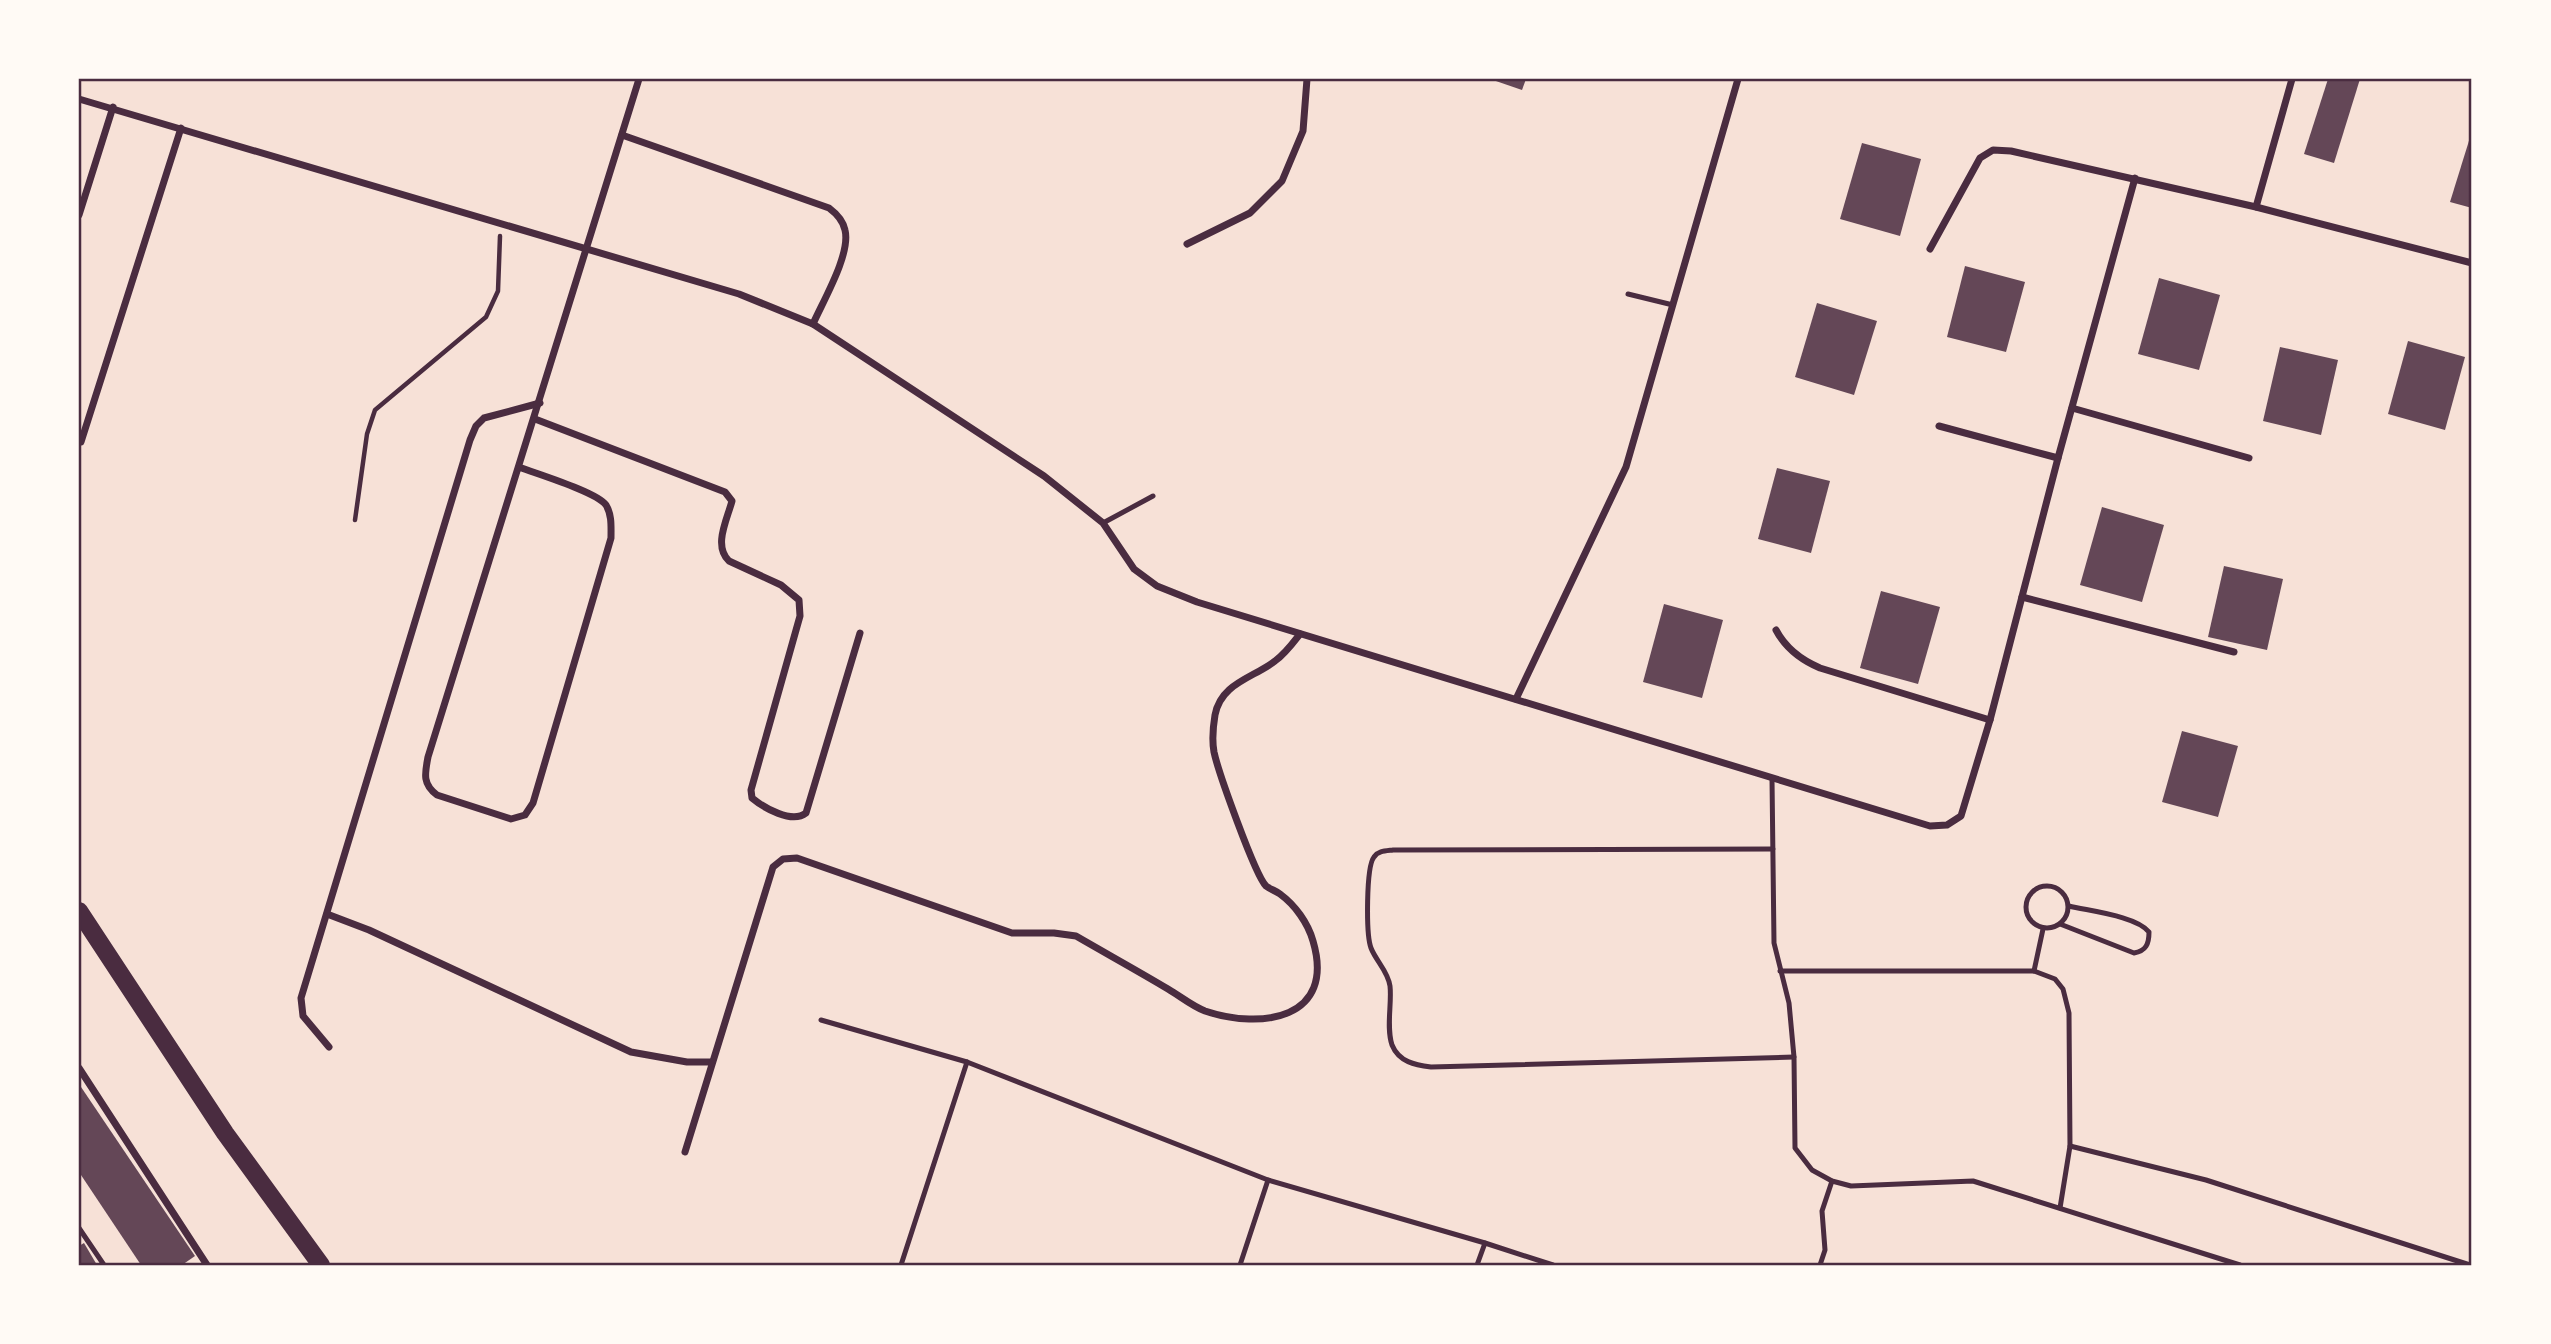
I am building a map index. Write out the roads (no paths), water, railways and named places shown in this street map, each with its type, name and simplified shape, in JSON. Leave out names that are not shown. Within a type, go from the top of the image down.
[{"type":"main road","points":[[79,911],[225,1133],[320,1264]]},
{"type":"street","points":[[519,467],[593,495],[605,503],[611,518],[611,538],[533,803],[525,816],[511,820],[437,795],[428,789],[424,779],[428,757],[639,79]]},
{"type":"street","points":[[1187,244],[1250,213],[1282,180],[1303,131],[1307,79]]},
{"type":"street","points":[[1516,699],[1626,467],[1738,79]]},
{"type":"street","points":[[2256,207],[2292,79]]},
{"type":"street","points":[[79,99],[500,221],[739,294],[813,324],[1044,476],[1103,523],[1134,569],[1157,586],[1198,602],[1300,634],[1930,826],[1947,825],[1961,816],[1990,720],[2135,178]]},
{"type":"street","points":[[79,215],[113,107]]},
{"type":"street","points":[[81,442],[181,128]]},
{"type":"street","points":[[622,135],[829,208],[840,217],[846,232],[841,264],[813,324]]},
{"type":"street","points":[[1930,249],[1980,158],[1993,150],[2011,151],[2135,178],[2472,263]]},
{"type":"street","points":[[329,1047],[303,1016],[301,998],[476,426],[484,418],[540,403]]},
{"type":"street","points":[[2072,408],[2249,458]]},
{"type":"street","points":[[535,419],[725,492],[732,501],[720,547],[722,555],[729,561],[781,585],[799,600],[800,616],[751,790],[752,798],[760,805],[794,818],[806,813],[860,633]]},
{"type":"street","points":[[1939,426],[2058,458]]},
{"type":"street","points":[[2022,597],[2234,652]]},
{"type":"street","points":[[1776,630],[1792,652],[1820,668],[1990,720]]},
{"type":"street","points":[[685,1152],[773,867],[783,859],[797,858],[1012,933],[1076,936],[1203,1010],[1251,1019],[1297,1010],[1310,998],[1315,985],[1318,966],[1313,940],[1304,920],[1282,895],[1265,886],[1253,863],[1214,753],[1213,728],[1215,712],[1224,693],[1278,659],[1300,634]]},
{"type":"street","points":[[327,914],[369,929],[631,1052],[687,1062],[712,1062]]},
{"type":"street","points":[[79,1068],[205,1265]]},
{"type":"lane","points":[[1628,294],[1673,305]]},
{"type":"lane","points":[[1103,523],[1153,496]]},
{"type":"lane","points":[[1772,779],[1774,943],[1789,1003],[1794,1057],[1795,1148],[1812,1170],[1832,1181],[1851,1186],[1973,1181],[2240,1265]]},
{"type":"lane","points":[[1773,849],[1406,849],[1378,852],[1371,860],[1369,931],[1371,947],[1390,984],[1392,1046],[1402,1059],[1412,1065],[1431,1067],[1794,1057]]},
{"type":"lane","points":[[2052,886],[2064,893],[2069,906],[2066,919],[2056,928],[2043,929],[2031,922],[2026,909],[2029,896],[2039,887],[2052,886]]},
{"type":"lane","points":[[2060,924],[2134,953],[2142,952],[2147,946],[2149,932],[2145,927],[2069,906]]},
{"type":"lane","points":[[2034,971],[2043,929]]},
{"type":"lane","points":[[1780,971],[2034,971],[2055,979],[2063,989],[2069,1013],[2070,1146],[2060,1208]]},
{"type":"lane","points":[[821,1020],[967,1062],[1268,1180],[1553,1265]]},
{"type":"lane","points":[[901,1265],[967,1062]]},
{"type":"lane","points":[[2070,1146],[2206,1180],[2470,1265]]},
{"type":"lane","points":[[1240,1265],[1268,1180]]},
{"type":"lane","points":[[1820,1265],[1825,1250],[1822,1210],[1832,1181]]},
{"type":"lane","points":[[79,1228],[104,1265]]},
{"type":"lane","points":[[1477,1265],[1485,1243]]}]
